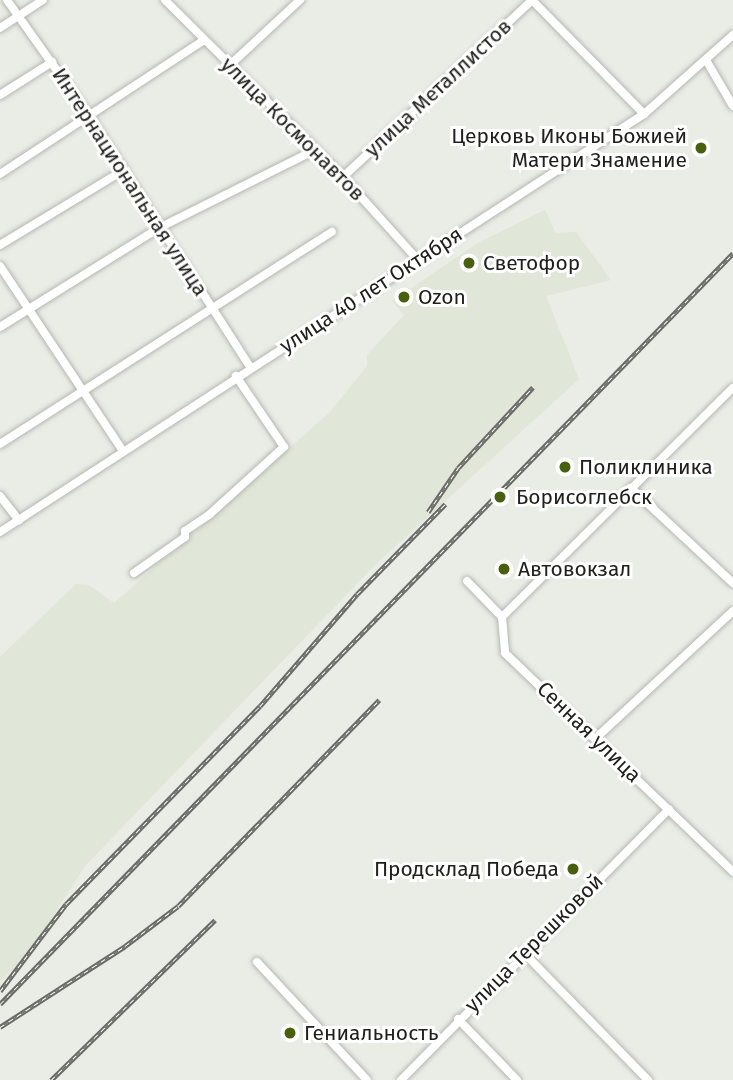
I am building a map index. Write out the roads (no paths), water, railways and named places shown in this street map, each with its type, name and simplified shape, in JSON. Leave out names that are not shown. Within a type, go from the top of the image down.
[{"type":"street","name":"Интернациональная улица","points":[[7,0],[89,116],[250,367]]},
{"type":"street","points":[[0,28],[43,0]]},
{"type":"street","name":"улица Космонавтов","points":[[166,0],[343,177],[418,260]]},
{"type":"street","points":[[230,65],[300,0]]},
{"type":"street","points":[[532,0],[644,114]]},
{"type":"street","name":"улица Металлистов","points":[[343,177],[532,0]]},
{"type":"street","name":"улица 40 лет Октября","points":[[0,532],[236,376],[644,114],[733,36]]},
{"type":"street","points":[[0,174],[204,40]]},
{"type":"street","points":[[706,60],[733,106]]},
{"type":"street","points":[[0,95],[52,62]]},
{"type":"street","points":[[0,327],[159,228],[315,150]]},
{"type":"street","points":[[0,246],[124,170]]},
{"type":"street","points":[[0,444],[332,233]]},
{"type":"street","points":[[0,266],[123,451]]},
{"type":"street","points":[[134,573],[185,537],[185,530],[210,514],[284,447],[236,376]]},
{"type":"street","points":[[467,581],[502,617],[733,388]]},
{"type":"street","points":[[631,488],[733,583]]},
{"type":"street","points":[[0,496],[19,520]]},
{"type":"street","points":[[597,737],[733,611]]},
{"type":"street","name":"Сенная улица","points":[[502,617],[505,653],[597,737],[733,872]]},
{"type":"street","name":"улица Терешковой","points":[[401,1080],[523,952],[669,809]]},
{"type":"street","points":[[523,952],[648,1080]]},
{"type":"street","points":[[257,962],[367,1080]]},
{"type":"street","points":[[458,1019],[517,1080]]},
{"type":"railway","points":[[0,1004],[733,253]]},
{"type":"railway","points":[[428,512],[458,468],[533,387]]},
{"type":"railway","points":[[0,991],[66,904],[260,706],[357,594],[445,504]]},
{"type":"railway","points":[[0,1027],[125,946],[178,906],[379,700]]},
{"type":"railway","points":[[51,1080],[215,920]]},
{"type":"place","name":"Церковь Иконы Божией Матери Знамение","points":[[701,148]]},
{"type":"place","name":"Светофор","points":[[469,263]]},
{"type":"place","name":"Ozon","points":[[404,297]]},
{"type":"place","name":"Поликлиника","points":[[565,467]]},
{"type":"place","name":"Борисоглебск","points":[[500,497]]},
{"type":"place","name":"Автовокзал","points":[[504,569]]},
{"type":"place","name":"Продсклад Победа","points":[[573,869]]},
{"type":"place","name":"Гениальность","points":[[290,1033]]}]
